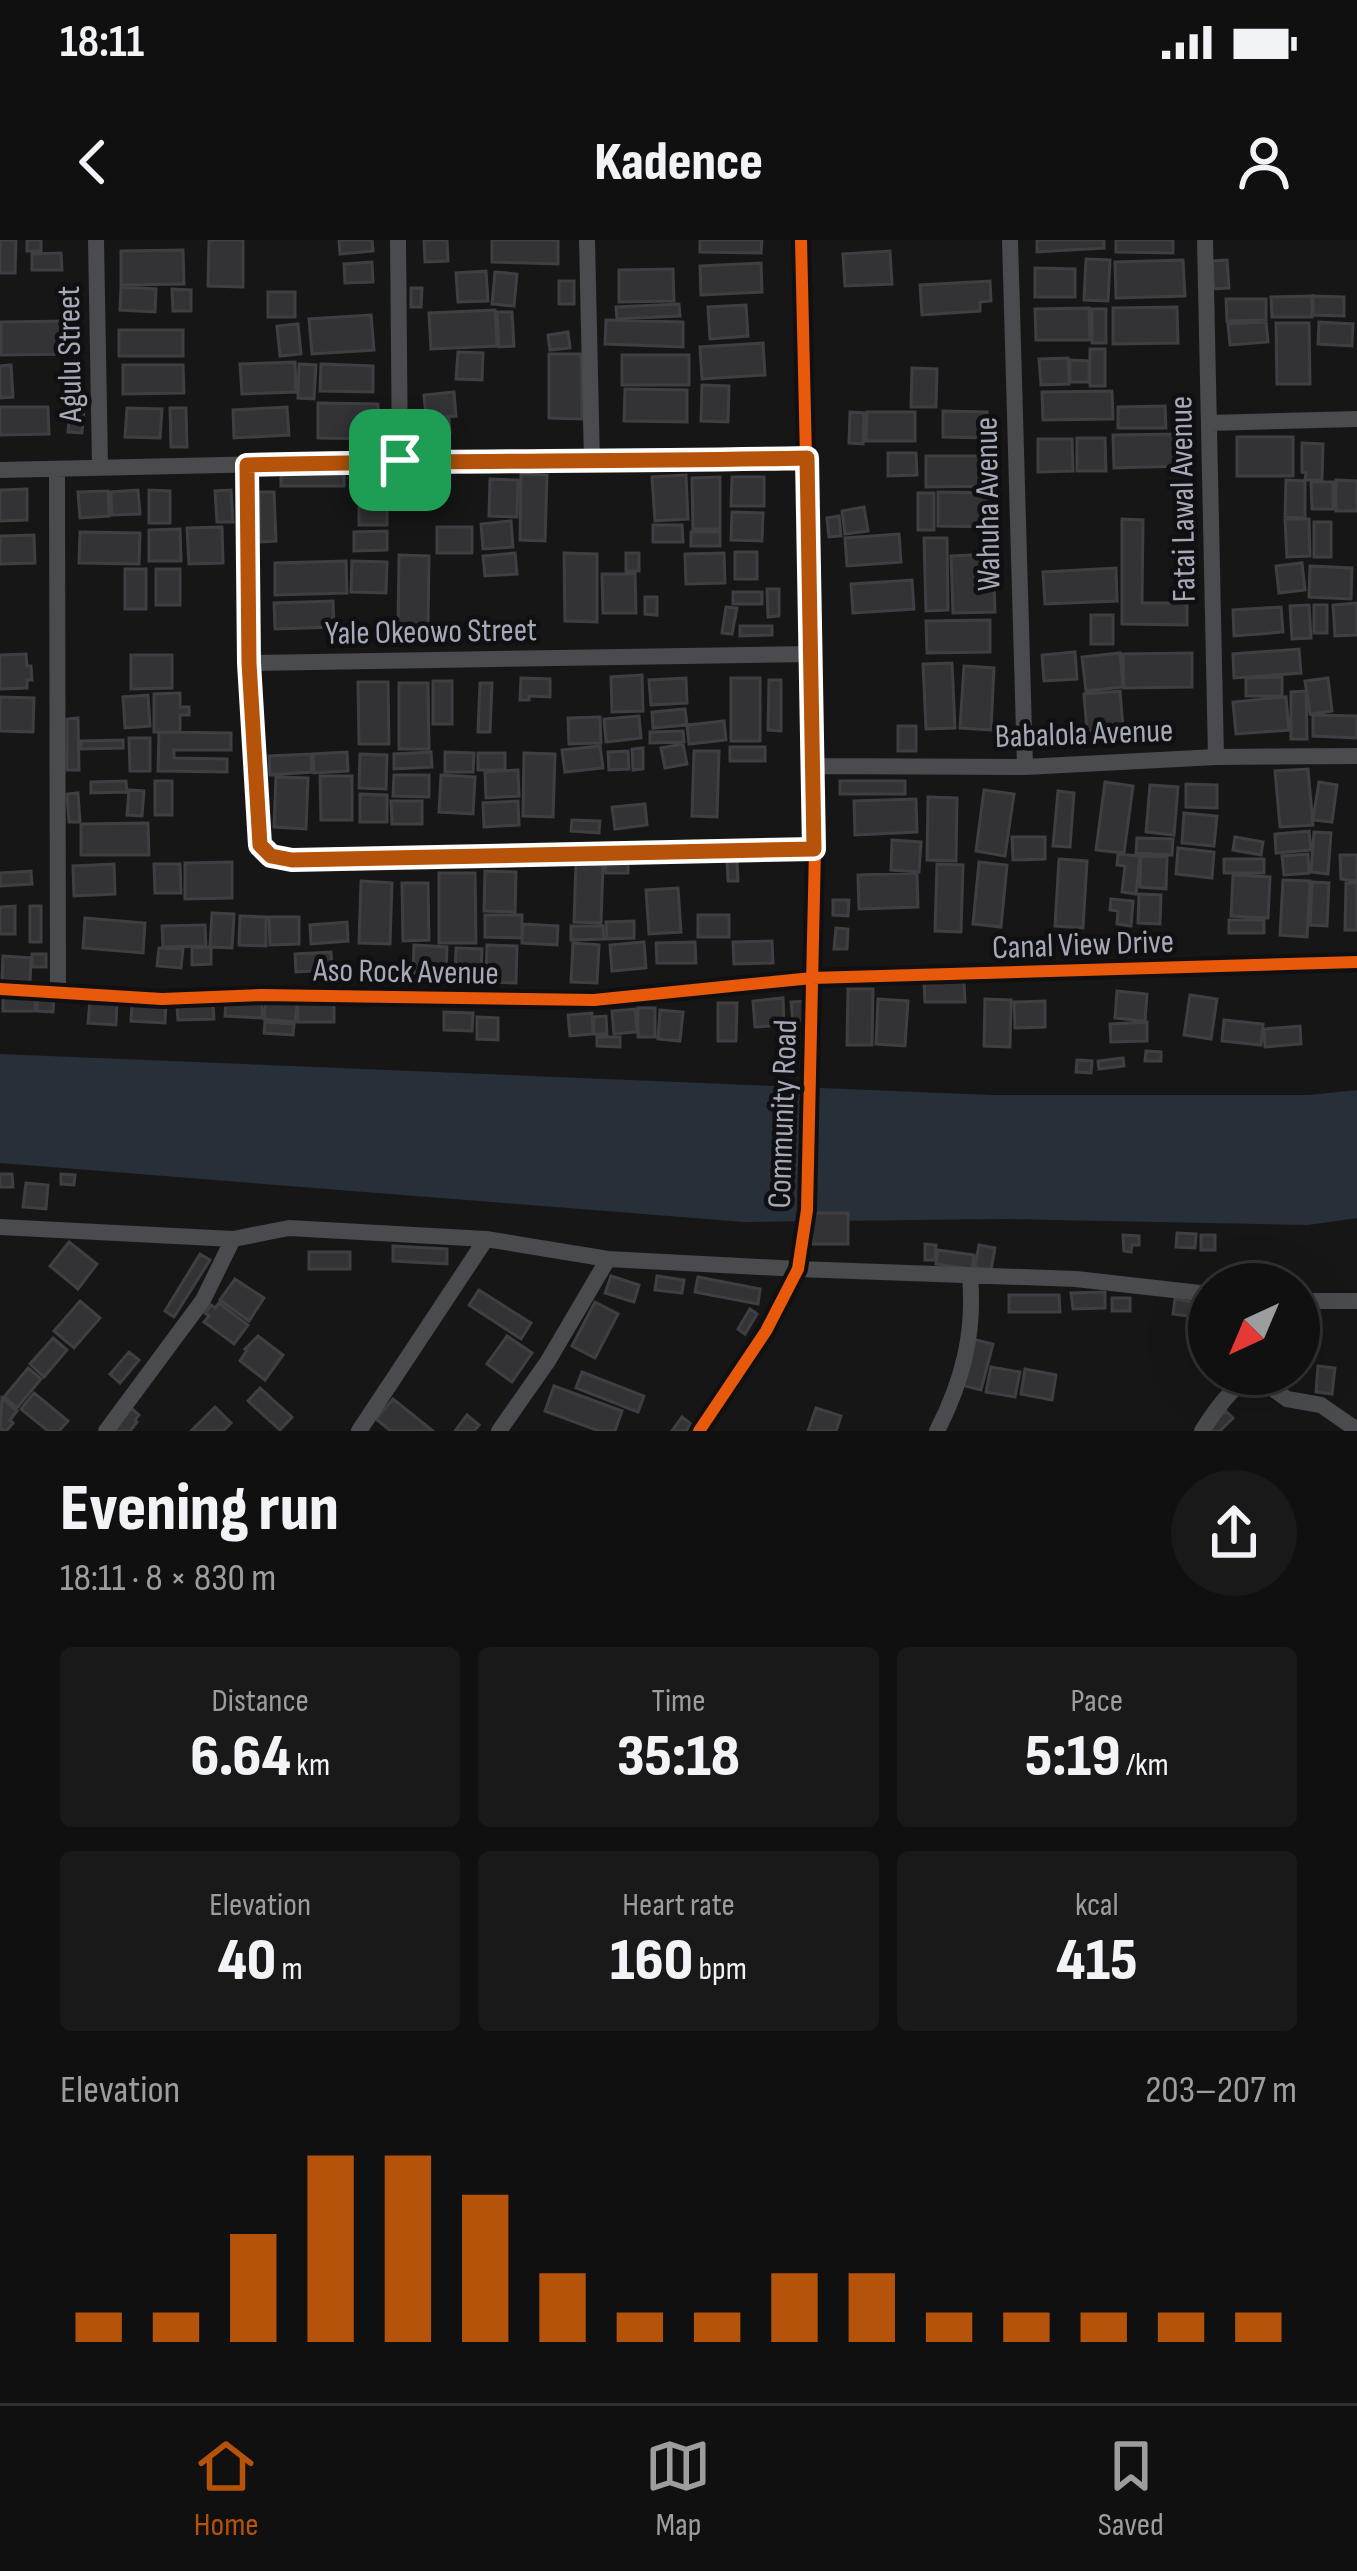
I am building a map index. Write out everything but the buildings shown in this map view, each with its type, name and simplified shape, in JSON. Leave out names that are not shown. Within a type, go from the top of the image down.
[{"type":"street","name":"Agulu Street","points":[[96,240],[100,466]]},
{"type":"street","points":[[398,240],[400,460]]},
{"type":"street","points":[[587,240],[592,463]]},
{"type":"street","name":"Community Road","points":[[699,1431],[766,1331],[798,1269],[807,1210],[814,849],[801,240]]},
{"type":"street","name":"Wahuha Avenue","points":[[1010,240],[1024,767]]},
{"type":"street","name":"Fatai Lawal Avenue","points":[[1205,240],[1216,757]]},
{"type":"street","points":[[1210,423],[1357,419]]},
{"type":"street","points":[[0,470],[400,460],[592,463],[807,458]]},
{"type":"street","points":[[247,465],[249,663],[260,845],[271,856],[292,860],[814,849]]},
{"type":"street","points":[[57,470],[58,991]]},
{"type":"street","name":"Yale Okeowo Street","points":[[249,663],[811,654]]},
{"type":"street","name":"Babalola Avenue","points":[[813,766],[1024,767],[1216,757],[1357,756]]},
{"type":"street","name":"Canal View Drive","points":[[812,978],[1357,962]]},
{"type":"street","name":"Aso Rock Avenue","points":[[0,988],[162,999],[261,995],[594,1000],[812,978]]},
{"type":"street","points":[[0,1244],[6,1227],[232,1239],[289,1228],[486,1239],[608,1259],[1076,1279],[1188,1292]]},
{"type":"street","points":[[106,1431],[203,1300],[232,1239]]},
{"type":"street","points":[[359,1431],[486,1239]]},
{"type":"street","points":[[499,1431],[548,1361],[608,1259]]},
{"type":"street","points":[[937,1431],[956,1393],[967,1351],[973,1309],[970,1276]]},
{"type":"street","points":[[1320,1300],[1357,1301]]},
{"type":"street","points":[[1202,1431],[1227,1395]]},
{"type":"street","points":[[1281,1395],[1321,1405],[1357,1430]]},
{"type":"shaded area","points":[[0,1054],[992,1095],[1309,1095],[1357,1090],[1357,1218],[1308,1225],[1006,1219],[744,1222],[0,1163]]},
{"type":"cycle path","points":[[699,1431],[766,1331],[798,1269],[807,1210],[815,849],[801,240]]},
{"type":"cycle path","points":[[0,989],[162,999],[261,995],[594,1000],[812,978],[1357,962]]},
{"type":"route","points":[[807,458],[814,849],[292,860],[271,856],[260,845],[249,663],[247,465],[400,460],[592,463],[807,458]]}]
